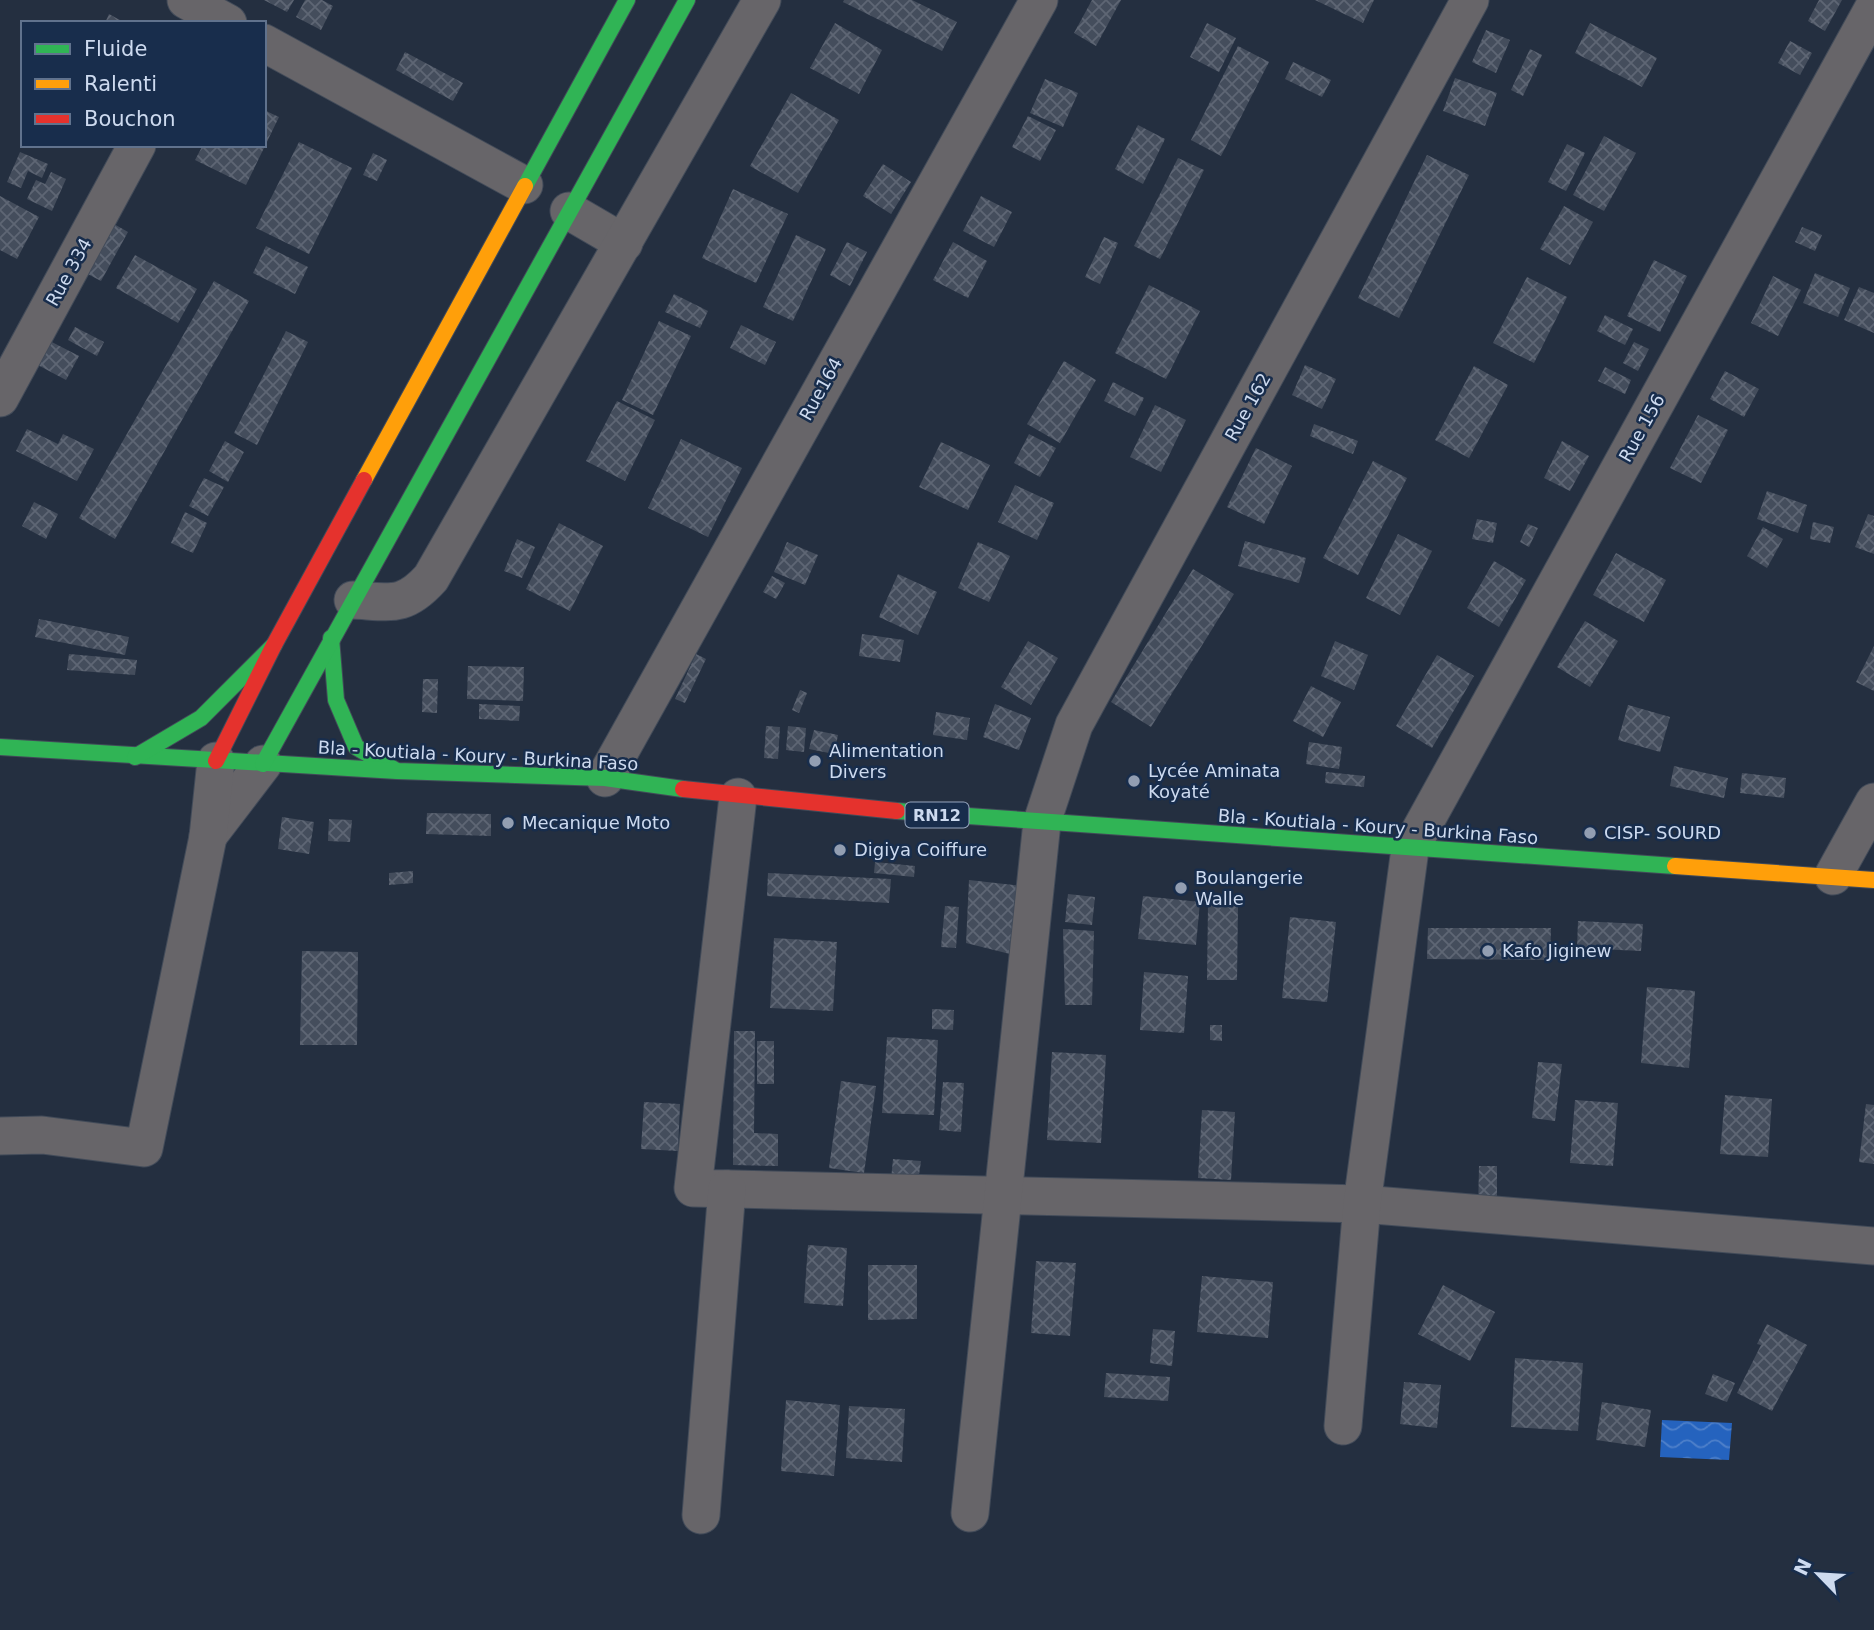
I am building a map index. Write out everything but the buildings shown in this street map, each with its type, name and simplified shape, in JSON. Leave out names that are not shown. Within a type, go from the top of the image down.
[{"type":"main road","points":[[216,761],[274,645],[627,0]]},
{"type":"main road","points":[[263,764],[687,0]]},
{"type":"main road","points":[[331,638],[336,700],[356,747],[397,771]]},
{"type":"main road","points":[[135,757],[201,718],[274,645]]},
{"type":"main road","name":"Bla - Koutiala - Koury - Burkina Faso","points":[[0,747],[397,771],[605,778],[738,797],[1042,822],[1874,880]]},
{"type":"street","points":[[353,600],[392,602],[414,597],[431,578],[762,0]]},
{"type":"street","name":"Rue164","points":[[605,778],[1038,0]]},
{"type":"street","name":"Rue 162","points":[[971,1513],[1042,822],[1074,725],[1471,0]]},
{"type":"street","name":"Rue 156","points":[[1410,849],[1874,7]]},
{"type":"street","points":[[266,44],[524,185]]},
{"type":"street","name":"Rue 334","points":[[0,398],[137,147]]},
{"type":"street","points":[[569,211],[624,243]]},
{"type":"street","points":[[0,1136],[42,1135],[144,1148],[208,837],[216,761]]},
{"type":"street","points":[[208,837],[263,764]]},
{"type":"street","points":[[738,797],[694,1188],[1362,1204],[1874,1246]]},
{"type":"street","points":[[1833,876],[1874,802]]},
{"type":"street","points":[[1343,1426],[1362,1204],[1410,849]]},
{"type":"street","points":[[701,1515],[727,1189]]},
{"type":"water","points":[[1662,1420],[1732,1423],[1729,1460],[1660,1457]]},
{"type":"traffic: fast","points":[[525,186],[627,0]]},
{"type":"traffic: fast","points":[[263,764],[687,0]]},
{"type":"traffic: fast","points":[[331,638],[336,700],[356,747],[395,770]]},
{"type":"traffic: fast","points":[[135,757],[201,718],[274,645]]},
{"type":"traffic: fast","points":[[0,747],[397,771],[605,778],[683,789]]},
{"type":"traffic: fast","points":[[897,811],[1675,866]]},
{"type":"traffic: slow","points":[[364,480],[525,186]]},
{"type":"traffic: slow","points":[[1675,866],[1874,880]]},
{"type":"traffic: jam","points":[[216,761],[274,645],[364,480]]},
{"type":"traffic: jam","points":[[683,789],[897,811]]},
{"type":"place","name":"Alimentation Divers","points":[[815,761]]},
{"type":"place","name":"Lycée Aminata Koyaté","points":[[1134,781]]},
{"type":"place","name":"Mecanique Moto","points":[[508,823]]},
{"type":"place","name":"CISP- SOURD","points":[[1590,833]]},
{"type":"place","name":"Digiya Coiffure","points":[[840,850]]},
{"type":"place","name":"Boulangerie Walle","points":[[1181,888]]},
{"type":"place","name":"Kafo Jiginew","points":[[1488,951]]}]
